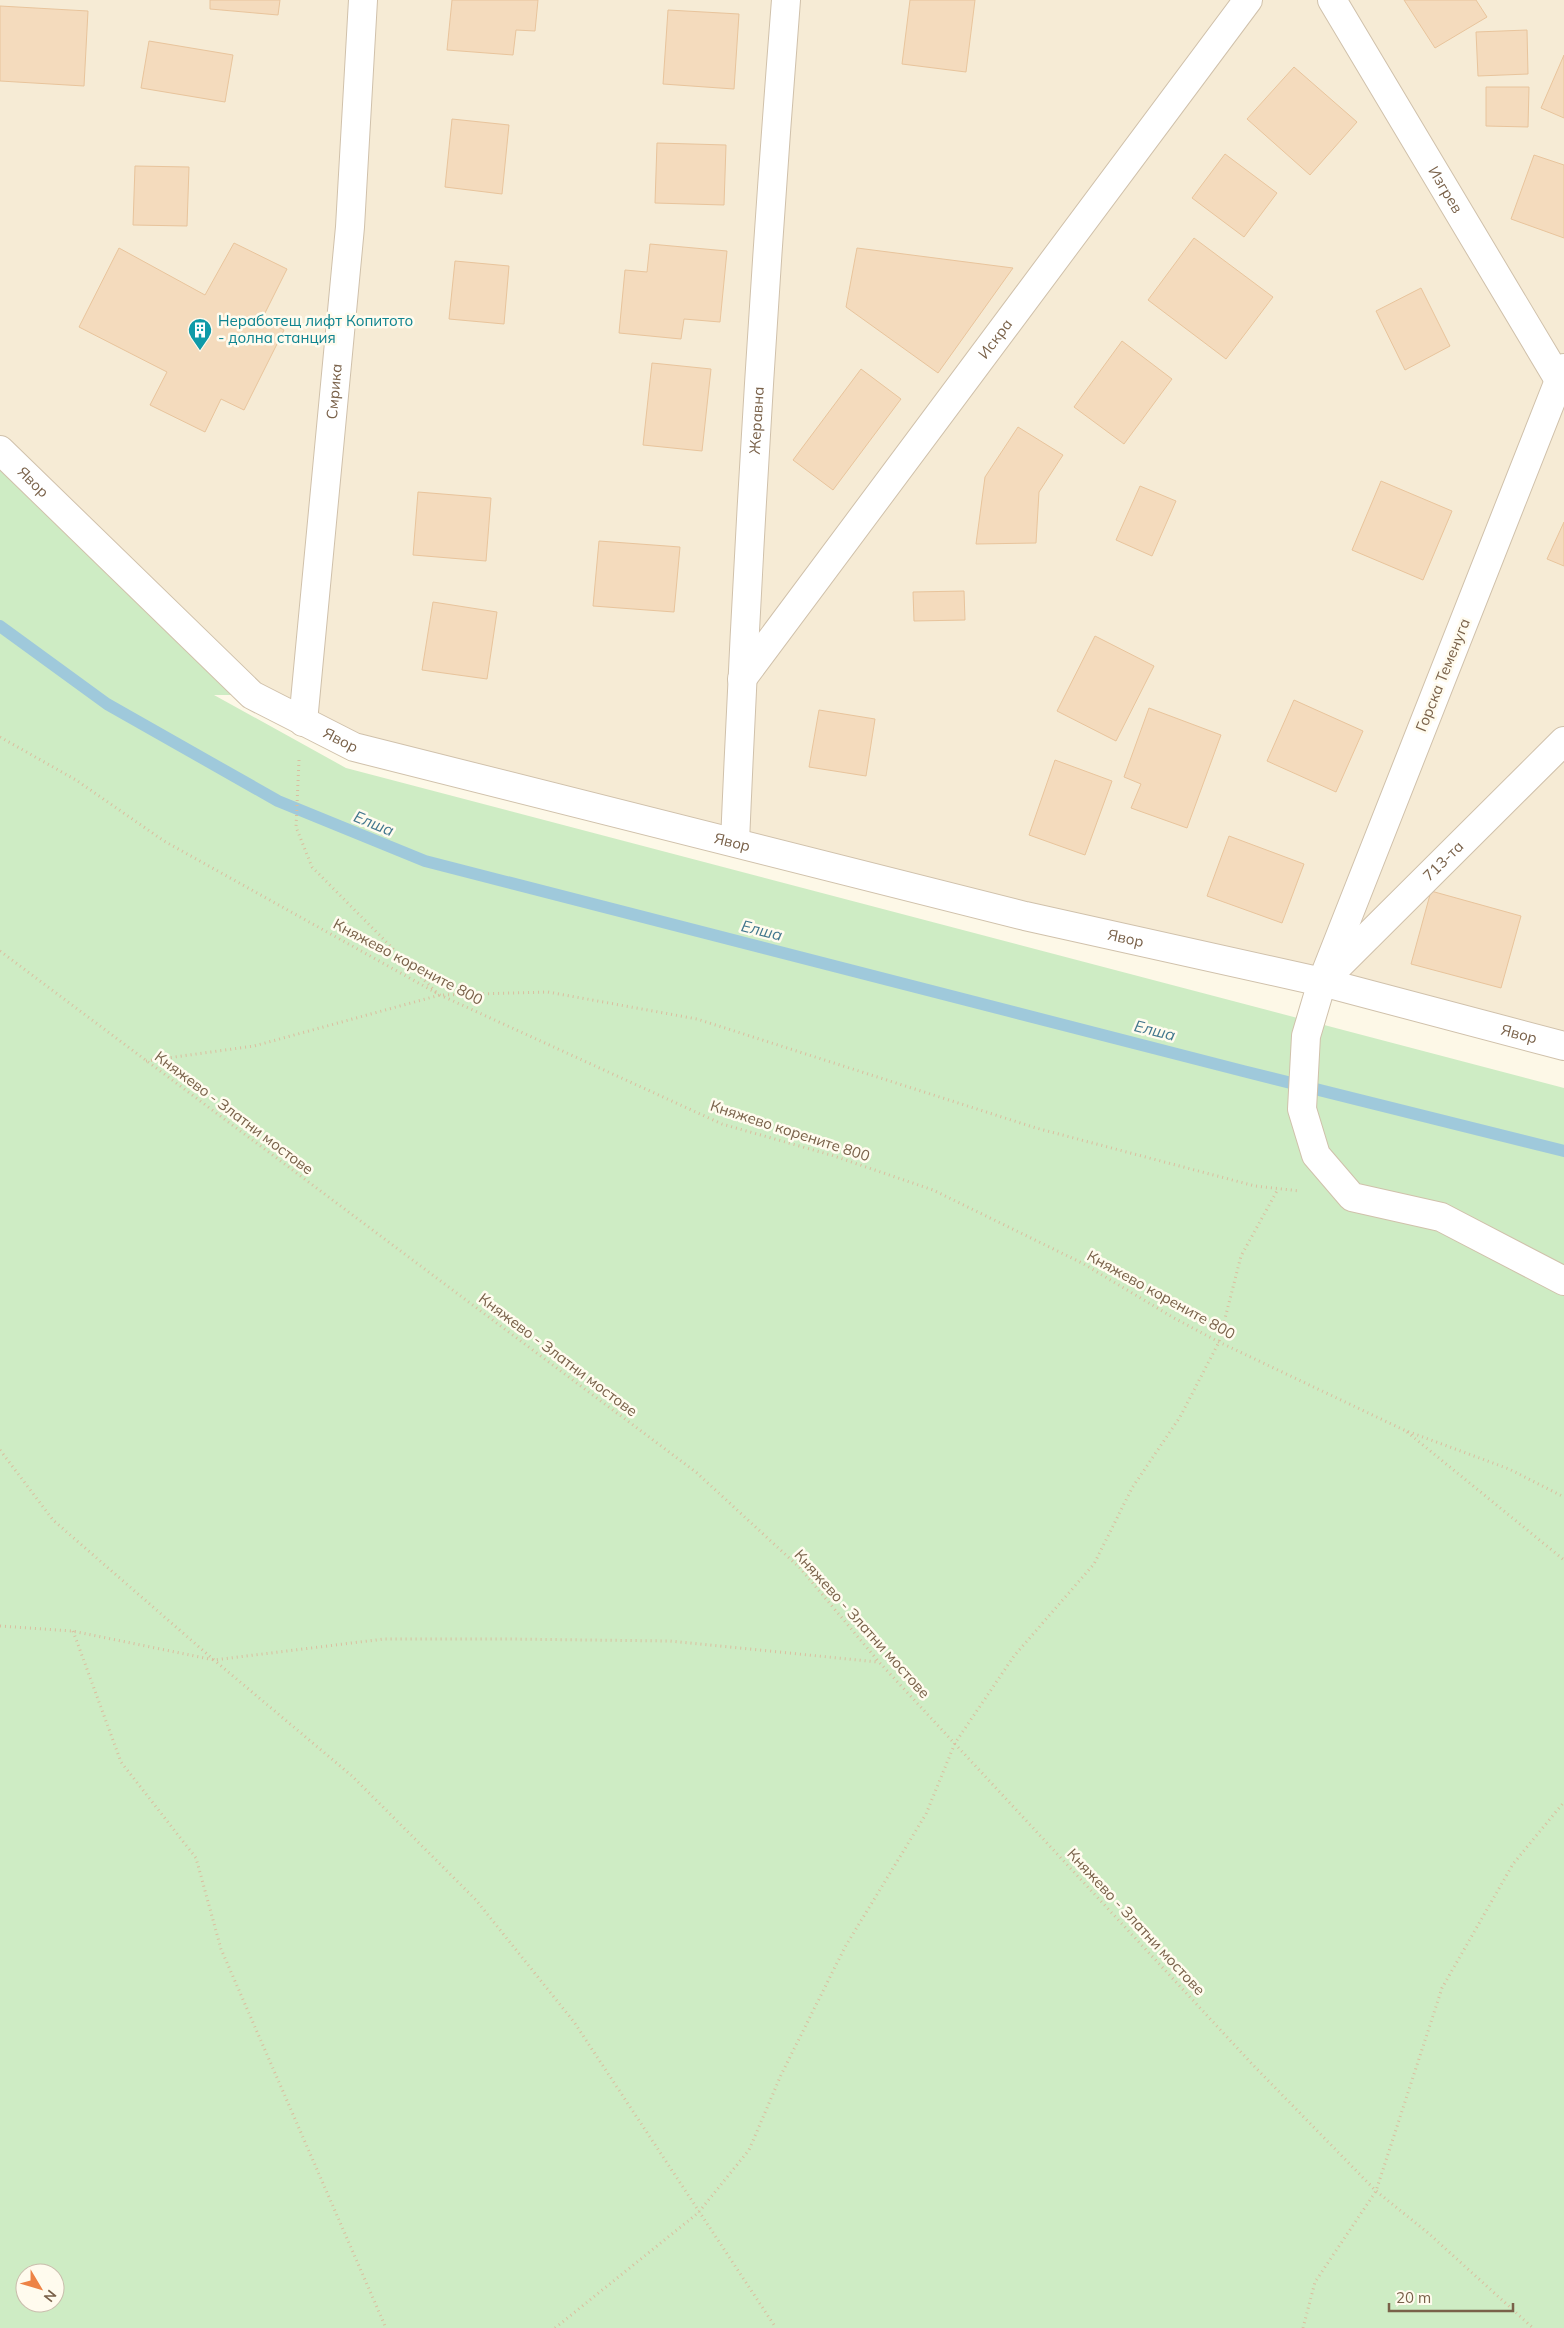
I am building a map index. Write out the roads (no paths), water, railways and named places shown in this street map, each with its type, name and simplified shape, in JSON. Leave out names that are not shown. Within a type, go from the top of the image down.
[{"type":"street","name":"Смрика","points":[[303,722],[350,227],[363,0]]},
{"type":"street","name":"Жеравна","points":[[735,842],[742,679],[771,189],[786,0]]},
{"type":"street","name":"Искра","points":[[742,679],[1248,0]]},
{"type":"street","name":"Изгрев","points":[[1332,0],[1562,374]]},
{"type":"street","name":"Горска Теменуга","points":[[1562,374],[1322,982],[1306,1036],[1302,1109],[1316,1155],[1352,1198],[1441,1217],[1564,1282]]},
{"type":"street","name":"Явор","points":[[0,450],[252,695],[354,746],[1025,916],[1322,982],[1564,1046]]},
{"type":"street","name":"713-та","points":[[1322,982],[1564,741]]},
{"type":"waterway","name":"Елша","points":[[0,626],[107,704],[278,801],[425,861],[1243,1071],[1564,1151]]},
{"type":"place","name":"Неработещ лифт Копитото - долна станция","points":[[200,351]]}]
